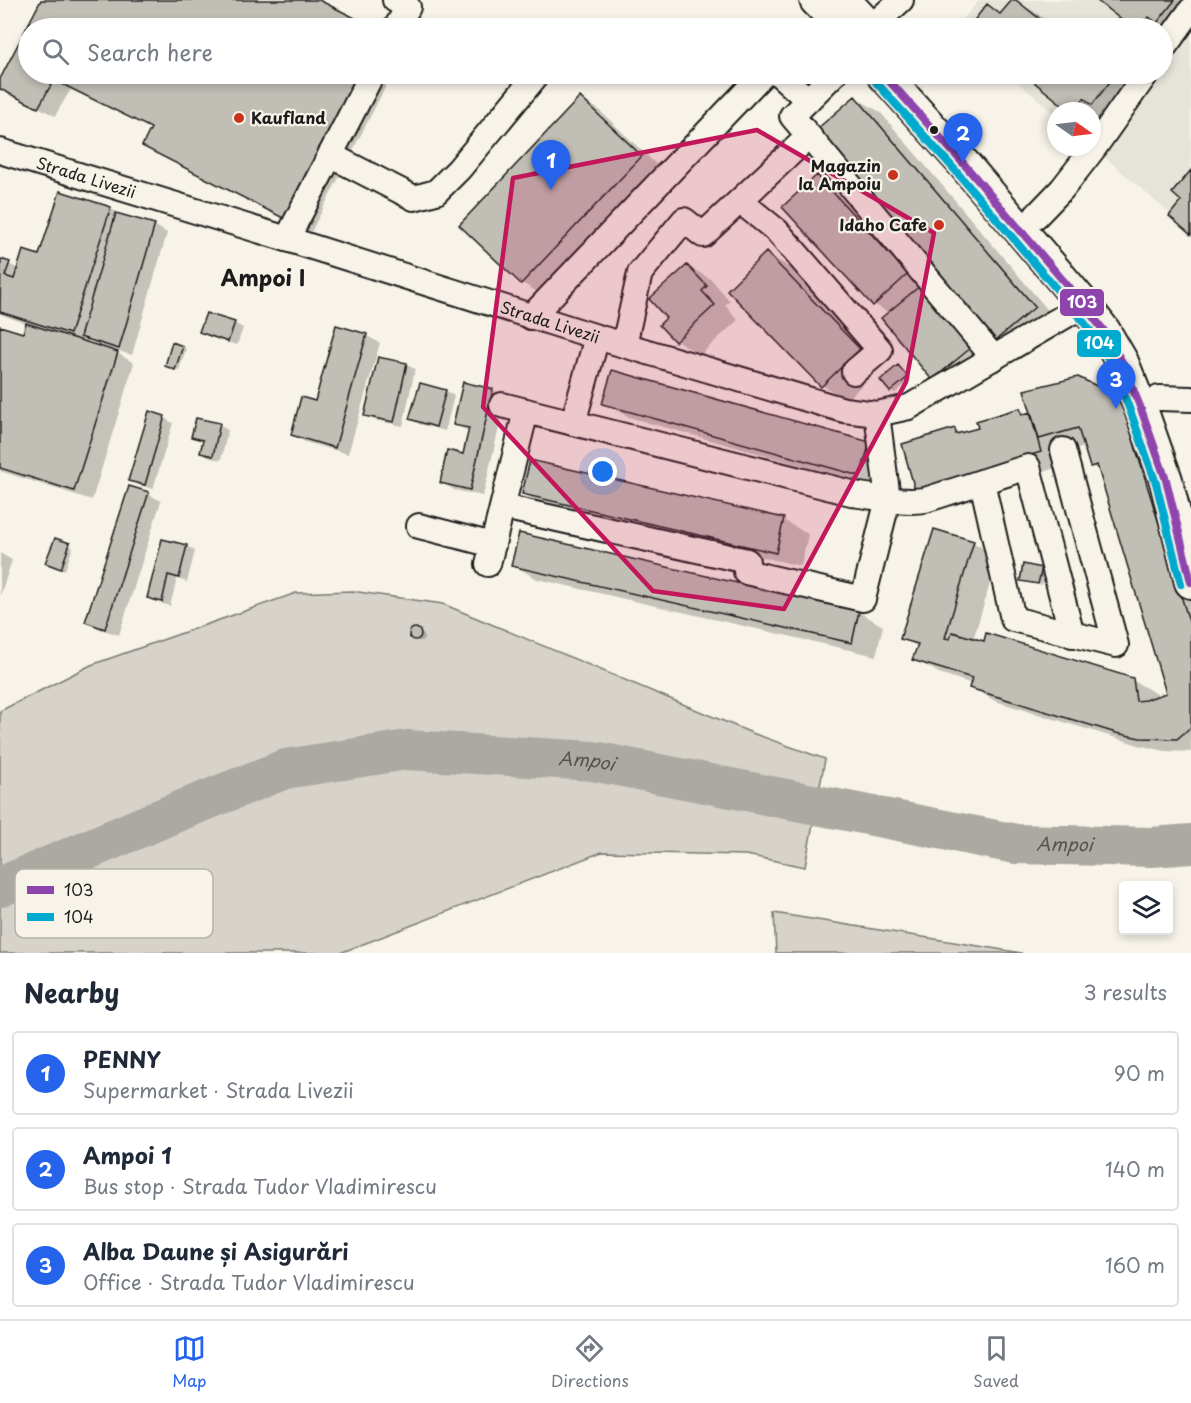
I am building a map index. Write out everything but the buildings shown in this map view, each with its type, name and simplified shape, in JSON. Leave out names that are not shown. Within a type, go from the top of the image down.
[{"type":"main road","points":[[816,0],[833,18]]},
{"type":"main road","points":[[844,0],[861,18]]},
{"type":"main road","points":[[893,84],[963,163],[1104,331],[1122,362],[1166,480],[1191,582]]},
{"type":"main road","points":[[920,84],[1036,216],[1098,289],[1118,317],[1138,349],[1160,398],[1191,504]]},
{"type":"street","points":[[395,0],[408,7],[402,18]]},
{"type":"street","points":[[881,18],[901,0]]},
{"type":"street","points":[[1173,35],[1191,10]]},
{"type":"street","points":[[287,239],[367,84]]},
{"type":"street","points":[[330,155],[414,198],[436,192],[459,169],[528,84]]},
{"type":"street","points":[[531,317],[753,84]]},
{"type":"street","points":[[790,84],[808,100]]},
{"type":"street","points":[[824,84],[792,116],[994,358]]},
{"type":"street","points":[[1036,216],[1062,189],[1094,148],[1139,84]]},
{"type":"street","points":[[624,345],[640,273],[684,220],[703,235],[808,136]]},
{"type":"street","name":"Strada Livezii","points":[[2,159],[287,239],[531,317],[844,410],[877,414],[909,407],[1084,305]]},
{"type":"street","points":[[740,201],[777,231],[880,350],[854,372]]},
{"type":"street","points":[[573,423],[597,337]]},
{"type":"street","points":[[1160,398],[1191,399]]},
{"type":"street","points":[[502,405],[859,495],[888,499],[925,500],[1028,467],[1072,635]]},
{"type":"street","points":[[419,526],[490,554],[526,411]]},
{"type":"street","points":[[503,507],[747,561],[746,572],[863,599],[888,499],[877,414]]},
{"type":"street","points":[[982,482],[1013,619],[1116,645],[1063,450]]},
{"type":"highlighted area","points":[[757,130],[934,233],[906,382],[784,609],[653,591],[483,407],[513,178]]},
{"type":"shaded area","points":[[979,0],[1191,0],[1191,232],[1101,154],[1101,102],[1047,102],[1047,107],[1020,84],[1173,84],[1173,18],[964,18]]},
{"type":"shaded area","points":[[351,591],[443,604],[752,733],[825,759],[805,867],[746,855],[602,852],[340,953],[0,953],[0,711],[91,665],[296,593]]},
{"type":"shaded area","points":[[774,913],[1022,953],[776,953]]},
{"type":"waterway","name":"Ampoi","points":[[42,869],[285,769],[407,750],[593,761],[1016,844],[1152,847],[1191,844]]},
{"type":"waterway","name":"Ampoi","points":[[0,887],[15,881]]},
{"type":"transit line","name":"104","points":[[878,84],[955,170],[1095,337],[1113,367],[1156,483],[1181,584]]},
{"type":"transit line","name":"103","points":[[892,84],[963,163],[1104,331],[1122,362],[1166,480],[1191,582]]},
{"type":"place","name":"Kaufland","points":[[239,118]]},
{"type":"place","name":"Ampoi 1","points":[[963,163]]},
{"type":"place","name":"Magazin la Ampoiu","points":[[893,175]]},
{"type":"place","name":"PENNY","points":[[551,190]]},
{"type":"place","name":"Idaho Cafe","points":[[939,225]]},
{"type":"place","name":"Alba Daune și Asigurări","points":[[1116,409]]},
{"type":"district","name":"Ampoi I","points":[[263,278]]}]
